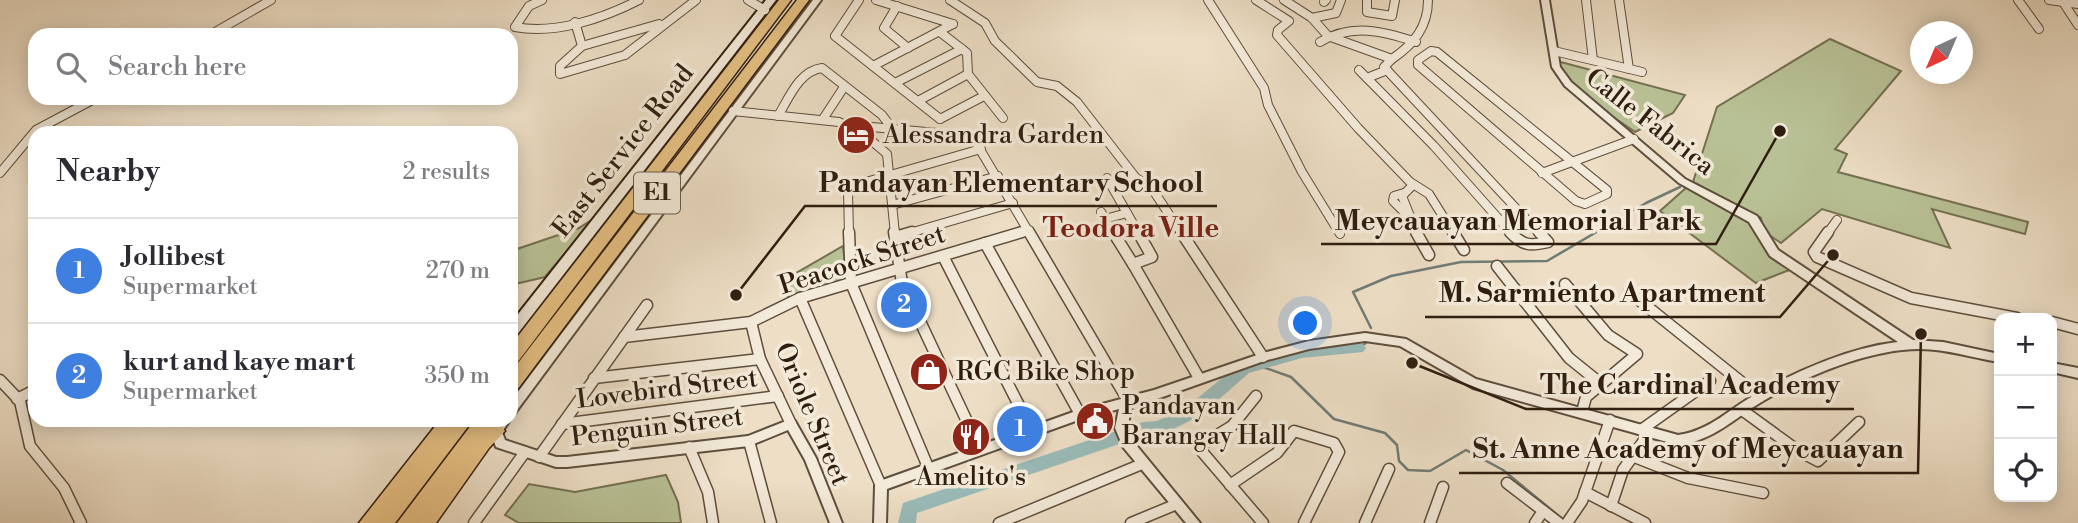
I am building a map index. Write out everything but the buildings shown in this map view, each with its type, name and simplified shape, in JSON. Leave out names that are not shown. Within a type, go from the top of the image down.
[{"type":"highway","name":"E1","points":[[518,349],[785,0]]},
{"type":"highway","name":"E1","points":[[518,377],[803,0]]},
{"type":"highway","points":[[518,336],[559,295]]},
{"type":"highway","points":[[369,523],[444,427]]},
{"type":"highway","points":[[384,523],[459,427]]},
{"type":"highway","points":[[425,523],[496,428]]},
{"type":"highway","points":[[407,523],[496,428]]},
{"type":"main road","name":"East Service Road","points":[[518,323],[768,5]]},
{"type":"main road","points":[[360,523],[435,427]]},
{"type":"street","points":[[221,28],[271,0]]},
{"type":"street","points":[[541,0],[529,6],[515,27],[528,30],[575,22],[624,8],[639,0]]},
{"type":"street","points":[[664,23],[582,46],[560,66],[559,73],[620,57],[696,0]]},
{"type":"street","points":[[748,0],[768,5]]},
{"type":"street","points":[[518,401],[817,0]]},
{"type":"street","points":[[859,0],[835,34],[940,119]]},
{"type":"street","points":[[873,66],[953,24],[876,0]]},
{"type":"street","points":[[950,0],[985,23],[995,41],[1020,62],[1037,82],[1057,86],[1077,102],[1136,178],[1151,187],[1263,357]]},
{"type":"street","points":[[1208,0],[1264,88],[1268,105],[1302,172],[1340,234]]},
{"type":"street","points":[[1284,0],[1312,18],[1328,36],[1392,59]]},
{"type":"street","points":[[1312,18],[1336,13],[1341,0]]},
{"type":"street","points":[[1367,0],[1367,12],[1392,16],[1395,0]]},
{"type":"street","points":[[1359,70],[1434,146],[1520,243],[1530,246],[1548,242],[1384,66],[1416,42],[1429,11],[1428,0]]},
{"type":"street","name":"Calle Fabrica","points":[[1545,0],[1556,67],[1566,82],[1682,181],[1754,219],[1778,256],[1910,344]]},
{"type":"street","points":[[1586,0],[1594,60]]},
{"type":"street","points":[[1619,0],[1629,69]]},
{"type":"street","points":[[2018,0],[2026,15],[2039,29]]},
{"type":"street","points":[[2049,0],[2078,4]]},
{"type":"street","points":[[1261,1],[1289,21],[1278,30],[1277,35],[1358,128],[1413,185],[1429,194],[1464,250]]},
{"type":"street","points":[[2063,2],[2078,25]]},
{"type":"street","points":[[897,6],[884,28],[908,48]]},
{"type":"street","points":[[575,22],[582,46]]},
{"type":"street","points":[[1320,42],[1328,36],[1367,29],[1381,30],[1416,42]]},
{"type":"street","points":[[940,32],[962,49],[967,56],[968,74],[1003,118]]},
{"type":"street","points":[[895,83],[962,49]]},
{"type":"street","points":[[1431,51],[1437,52],[1607,190],[1607,194],[1580,204],[1542,173],[1418,65],[1418,60],[1431,51]]},
{"type":"street","points":[[1554,51],[1642,72]]},
{"type":"street","points":[[778,116],[807,72],[815,67],[824,69],[886,119],[891,127]]},
{"type":"street","points":[[1367,78],[1387,70]]},
{"type":"street","points":[[918,101],[968,74]]},
{"type":"street","points":[[823,120],[844,87]]},
{"type":"street","points":[[940,119],[984,96]]},
{"type":"street","points":[[44,126],[83,105]]},
{"type":"street","points":[[733,111],[970,138],[981,149],[998,176],[1127,399],[1121,428],[1127,443],[1194,523]]},
{"type":"street","points":[[937,133],[940,119]]},
{"type":"street","points":[[848,124],[887,154],[898,269],[980,449]]},
{"type":"street","points":[[1542,173],[1634,139]]},
{"type":"street","points":[[0,173],[28,140]]},
{"type":"street","points":[[1434,146],[1452,141]]},
{"type":"street","points":[[928,467],[851,283],[848,191],[852,186],[981,149]]},
{"type":"street","points":[[892,205],[998,176]]},
{"type":"street","points":[[1107,178],[1152,257],[1133,264]]},
{"type":"street","points":[[1413,185],[1404,193],[1409,216],[1429,255]]},
{"type":"street","points":[[895,237],[1013,203]]},
{"type":"street","points":[[1127,213],[1103,215],[1199,379]]},
{"type":"street","points":[[1837,220],[1814,253],[1817,257],[1911,298],[1994,314]]},
{"type":"street","name":"Peacock Street","points":[[624,337],[751,322],[800,298],[1029,230]]},
{"type":"street","points":[[985,243],[1080,414]]},
{"type":"street","points":[[943,256],[1032,431]]},
{"type":"street","points":[[1497,266],[1569,358],[1600,383]]},
{"type":"street","points":[[1565,284],[1608,335],[1637,354],[1586,397],[1582,412]]},
{"type":"street","points":[[1629,292],[1760,397]]},
{"type":"street","points":[[800,298],[881,486],[880,523]]},
{"type":"street","points":[[539,457],[647,305]]},
{"type":"street","name":"Oriole Street","points":[[751,322],[760,359],[810,458],[836,523]]},
{"type":"street","points":[[2057,323],[2078,329]]},
{"type":"street","points":[[881,486],[1080,414],[1127,399],[1154,395],[1263,357],[1309,345],[1365,337],[1393,338],[1474,383],[1646,431],[1690,440],[1708,433],[1760,397],[1821,370],[1910,344],[1994,357]]},
{"type":"street","points":[[594,378],[760,359]]},
{"type":"street","points":[[2057,369],[2078,373]]},
{"type":"street","points":[[0,380],[18,399],[30,446],[64,488],[78,510],[80,523]]},
{"type":"street","points":[[1611,506],[1623,470],[1646,431],[1661,412],[1710,382]]},
{"type":"street","points":[[18,399],[28,394]]},
{"type":"street","name":"Lovebird Street","points":[[562,424],[778,396]]},
{"type":"street","points":[[1256,396],[1232,426],[1198,447],[1256,521]]},
{"type":"street","points":[[1742,410],[1797,450],[1818,461],[1858,422]]},
{"type":"street","points":[[1507,484],[1542,511],[1565,522],[1585,492],[1610,420]]},
{"type":"street","name":"Penguin Street","points":[[496,428],[525,452],[566,462],[749,441],[791,424]]},
{"type":"street","points":[[1230,485],[1277,453],[1294,431],[1334,443],[1339,452],[1304,523]]},
{"type":"street","points":[[749,441],[771,523]]},
{"type":"street","points":[[689,447],[708,492],[713,523]]},
{"type":"street","points":[[474,523],[525,452]]},
{"type":"street","points":[[1632,456],[1688,478],[1763,493]]},
{"type":"street","points":[[999,523],[1142,464]]},
{"type":"street","points":[[1365,523],[1389,470]]},
{"type":"street","points":[[1430,523],[1443,487]]},
{"type":"street","points":[[1585,492],[1645,523]]},
{"type":"street","points":[[1131,523],[1177,504]]},
{"type":"street","points":[[1535,523],[1542,511]]},
{"type":"green space","points":[[1830,39],[1901,71],[1835,149],[1847,154],[1838,172],[2028,222],[2025,234],[1932,209],[1950,248],[1822,209],[1781,243],[1763,231],[1761,218],[1693,182],[1717,107]]},
{"type":"green space","points":[[1557,61],[1685,95],[1673,113],[1635,132],[1580,93],[1562,72]]},
{"type":"green space","points":[[1687,187],[1752,221],[1792,269],[1756,283],[1660,211]]},
{"type":"green space","points":[[596,217],[545,277],[518,283],[518,249],[579,228]]},
{"type":"green space","points":[[843,246],[847,282],[789,301],[784,280]]},
{"type":"green space","points":[[666,475],[678,502],[681,523],[519,523],[505,515],[529,484],[575,492]]},
{"type":"waterway","points":[[1371,328],[1353,292],[1391,276],[1461,262],[1547,261],[1646,203],[1680,187]]},
{"type":"waterway","points":[[1358,348],[1366,343]]},
{"type":"waterway","points":[[907,523],[909,508],[1143,429],[1159,428],[1194,411],[1244,368],[1302,352],[1358,348]]},
{"type":"waterway","points":[[1260,366],[1291,377],[1334,419],[1385,433],[1397,445],[1399,461],[1408,470],[1430,471],[1466,450],[1503,470],[1565,521]]},
{"type":"place","name":"Meycauayan Memorial Park","points":[[1780,131]]},
{"type":"place","name":"Alessandra Garden","points":[[856,135]]},
{"type":"place","name":"M. Sarmiento Apartment","points":[[1833,255]]},
{"type":"place","name":"Pandayan Elementary School","points":[[736,295]]},
{"type":"place","name":"kurt and kaye mart","points":[[904,305]]},
{"type":"place","name":"St. Anne Academy of Meycauayan","points":[[1921,334]]},
{"type":"place","name":"The Cardinal Academy","points":[[1412,363]]},
{"type":"place","name":"RGC Bike Shop","points":[[929,372]]},
{"type":"place","name":"Pandayan Barangay Hall","points":[[1095,421]]},
{"type":"place","name":"Jollibest","points":[[1020,429]]},
{"type":"place","name":"Amelito's","points":[[971,437]]},
{"type":"district","name":"Teodora Ville","points":[[1131,228]]}]
